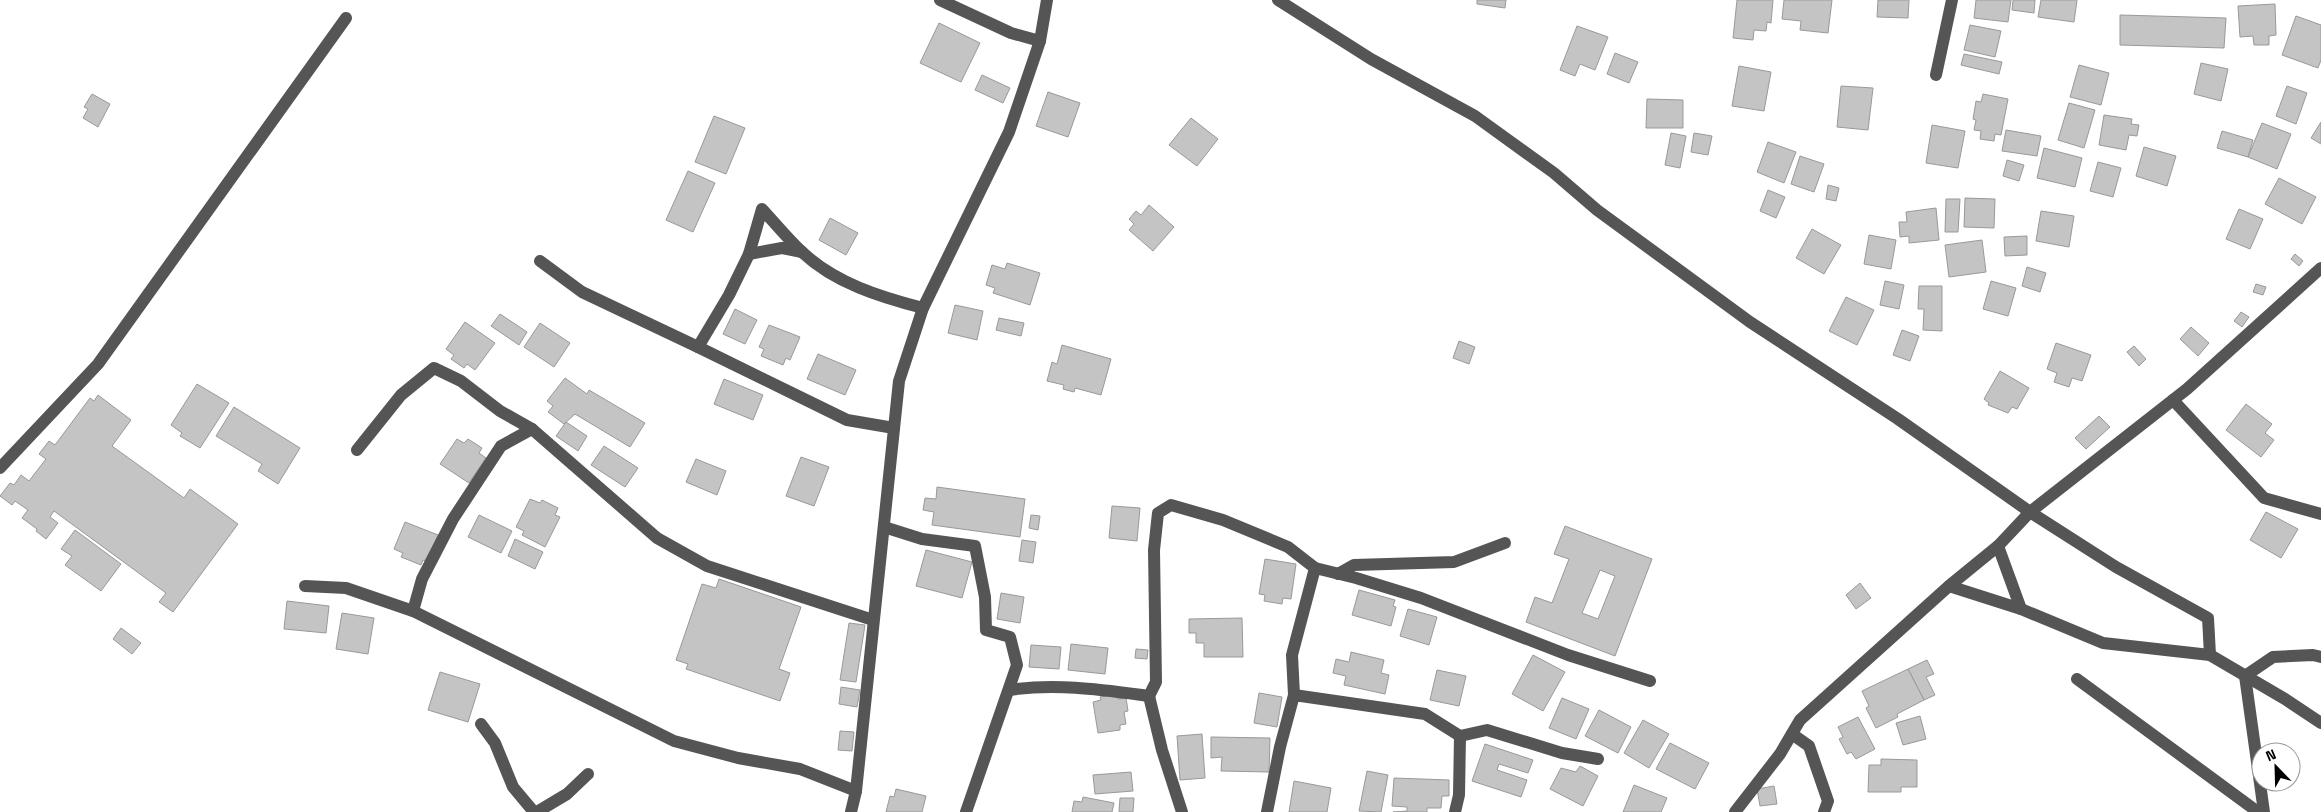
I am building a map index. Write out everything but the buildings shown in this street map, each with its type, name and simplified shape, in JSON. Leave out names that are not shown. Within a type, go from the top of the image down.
[{"type":"street","points":[[940,0],[1011,33],[1040,41]]},
{"type":"street","points":[[851,812],[856,791],[899,381],[923,308],[1009,132],[1040,41],[1048,0]]},
{"type":"street","points":[[1278,0],[1371,58],[1474,116],[1554,173],[1597,210],[1750,322],[1898,419],[2030,512],[2116,567],[2208,618],[2210,654]]},
{"type":"street","points":[[1936,75],[1952,0]]},
{"type":"street","points":[[0,468],[98,364],[346,18]]},
{"type":"street","points":[[698,347],[730,296],[749,254],[762,209],[802,252],[834,276],[883,298],[923,308]]},
{"type":"street","points":[[749,254],[782,248],[802,252]]},
{"type":"street","points":[[540,261],[582,292],[847,420],[894,428]]},
{"type":"street","points":[[1735,812],[1780,754],[1800,720],[1949,586],[1998,546],[2030,512],[2173,400],[2321,268]]},
{"type":"street","points":[[357,450],[401,395],[434,368],[461,381],[500,411],[532,429],[658,538],[674,548],[708,566],[873,620]]},
{"type":"street","points":[[2173,400],[2264,498],[2321,514]]},
{"type":"street","points":[[413,611],[422,579],[453,519],[501,446],[532,429]]},
{"type":"street","points":[[1182,812],[1162,750],[1150,696],[1156,682],[1154,550],[1158,513],[1171,505],[1223,520],[1288,547],[1314,568],[1421,598],[1568,655],[1650,681]]},
{"type":"street","points":[[884,527],[922,539],[975,546],[985,597],[986,630],[1010,637],[1017,665],[1010,690],[991,736],[966,812]]},
{"type":"street","points":[[1338,574],[1354,565],[1454,562],[1505,543]]},
{"type":"street","points":[[1998,546],[2021,609]]},
{"type":"street","points":[[1267,812],[1280,747],[1294,695],[1292,655],[1314,568]]},
{"type":"street","points":[[305,586],[346,588],[413,611],[674,741],[738,758],[800,769],[856,791]]},
{"type":"street","points":[[1949,586],[2021,609],[2103,643],[2210,654],[2285,699],[2321,724]]},
{"type":"street","points":[[2245,676],[2273,656],[2313,654],[2321,657]]},
{"type":"street","points":[[2245,676],[2264,812]]},
{"type":"street","points":[[2077,680],[2258,812]]},
{"type":"street","points":[[1010,690],[1034,686],[1081,687],[1150,696]]},
{"type":"street","points":[[1294,695],[1425,714],[1460,736],[1487,730],[1562,753],[1598,759]]},
{"type":"street","points":[[481,724],[494,744],[513,787],[536,812],[567,794],[588,774]]},
{"type":"street","points":[[1792,734],[1809,746],[1828,801],[1824,812]]},
{"type":"street","points":[[1455,812],[1459,795],[1460,736]]}]
